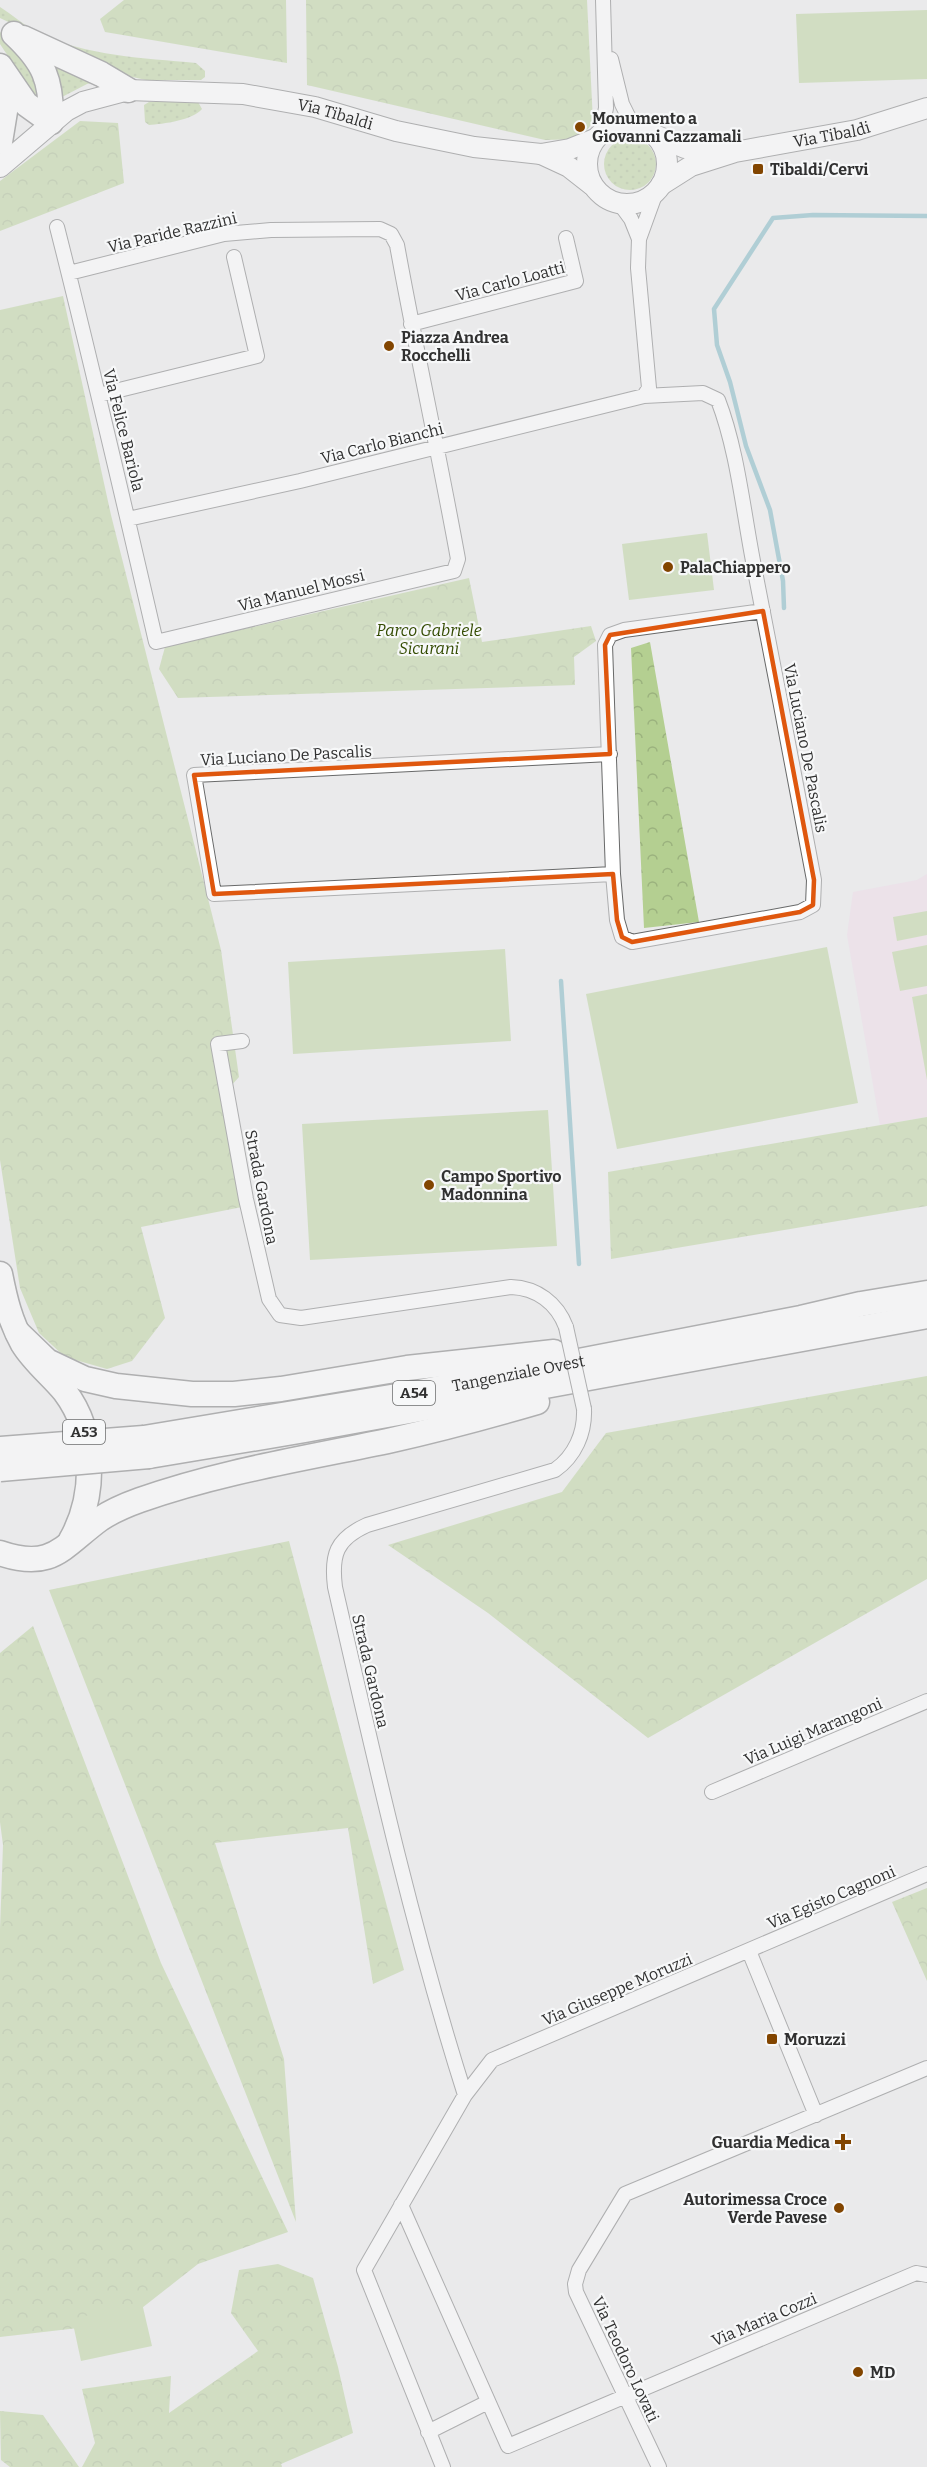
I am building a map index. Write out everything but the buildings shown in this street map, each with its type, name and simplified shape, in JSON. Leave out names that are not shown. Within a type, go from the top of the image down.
[{"type":"highway","points":[[7,31],[101,74],[128,90]]},
{"type":"highway","points":[[7,31],[39,61],[48,78],[52,97],[51,122]]},
{"type":"highway","points":[[2,69],[26,104],[51,122]]},
{"type":"highway","points":[[0,142],[7,99],[2,69]]},
{"type":"highway","name":"A53","points":[[0,1274],[9,1317],[18,1334],[31,1355],[65,1392],[83,1427],[88,1455],[88,1493],[83,1515],[67,1547]]},
{"type":"highway","points":[[861,1304],[927,1287]]},
{"type":"highway","name":"Tangenziale Ovest","points":[[0,1469],[146,1447],[305,1431],[680,1352],[801,1318],[861,1304],[927,1293]]},
{"type":"highway","name":"Tangenziale Ovest","points":[[680,1352],[803,1340],[927,1317]]},
{"type":"highway","points":[[803,1340],[927,1326]]},
{"type":"highway","points":[[18,1334],[47,1361],[69,1373],[91,1381],[153,1391],[213,1394],[281,1389],[406,1368],[540,1353],[680,1352]]},
{"type":"highway","points":[[0,1553],[27,1559],[49,1557],[67,1547],[108,1514],[182,1486],[250,1469],[394,1439],[680,1352]]},
{"type":"highway","name":"Tangenziale Ovest","points":[[0,1449],[146,1447]]},
{"type":"highway","points":[[0,1542],[27,1559]]},
{"type":"street","points":[[603,0],[606,108],[598,136],[586,162],[592,185],[604,197],[620,204],[636,203],[658,189]]},
{"type":"street","points":[[605,27],[620,96],[632,124]]},
{"type":"street","name":"Via Tibaldi","points":[[0,167],[51,122],[83,102],[128,90],[243,94],[315,107],[396,131],[474,147],[541,154],[570,149],[598,136]]},
{"type":"street","name":"Via Tibaldi","points":[[658,189],[691,166],[735,152],[857,130],[927,108]]},
{"type":"street","points":[[598,136],[616,125],[632,124],[645,128],[655,135],[663,146],[667,159],[666,173],[639,239],[638,268],[649,388],[644,396]]},
{"type":"street","name":"Via Tibaldi","points":[[655,135],[686,148],[735,152]]},
{"type":"street","name":"Via Tibaldi","points":[[541,154],[569,167],[592,185]]},
{"type":"street","points":[[620,204],[631,219],[639,239]]},
{"type":"street","name":"Via Felice Bariola","points":[[57,227],[83,338],[99,394],[156,642]]},
{"type":"street","name":"Via Paride Razzini","points":[[69,273],[224,234],[271,230],[380,229],[391,234],[397,245],[411,324]]},
{"type":"street","name":"Via Carlo Loatti","points":[[411,324],[576,281],[566,238]]},
{"type":"street","points":[[99,394],[257,356],[234,257]]},
{"type":"street","points":[[411,324],[437,446]]},
{"type":"street","name":"Via Carlo Bianchi","points":[[128,519],[300,481],[644,396],[703,393],[718,400],[725,418],[763,611]]},
{"type":"street","name":"Via Manuel Mossi","points":[[156,642],[454,571],[458,559],[437,446]]},
{"type":"street","name":"Via Luciano De Pascalis","points":[[763,611],[814,880],[813,905],[800,912],[632,942],[622,937],[617,920],[610,754],[605,645],[610,635],[624,630],[763,611]]},
{"type":"street","name":"Via Luciano De Pascalis","points":[[610,754],[194,775],[214,894],[614,874]]},
{"type":"street","name":"Strada Gardona","points":[[242,1041],[218,1044],[258,1255],[269,1301],[280,1315],[302,1318],[511,1287],[530,1291],[547,1300],[559,1312],[566,1327],[584,1409],[584,1424],[580,1438],[569,1457],[555,1470],[367,1525],[353,1532],[341,1544],[332,1564],[335,1587],[387,1813],[431,1984],[465,2095]]},
{"type":"street","name":"Via Luigi Marangoni","points":[[712,1792],[927,1701]]},
{"type":"street","name":"Via Egisto Cagnoni","points":[[749,1951],[927,1874]]},
{"type":"street","points":[[749,1951],[816,2115],[927,2068]]},
{"type":"street","name":"Via Giuseppe Moruzzi","points":[[443,2467],[364,2270],[465,2095],[492,2060],[749,1951]]},
{"type":"street","name":"Via Teodoro Lovati","points":[[659,2467],[576,2292],[575,2284],[579,2270],[625,2194],[816,2115]]},
{"type":"street","points":[[400,2205],[508,2446],[624,2396]]},
{"type":"street","name":"Via Maria Cozzi","points":[[624,2396],[922,2273]]},
{"type":"street","points":[[428,2432],[488,2402]]},
{"type":"highlighted area","points":[[763,611],[814,880],[813,905],[800,912],[632,942],[622,937],[617,920],[613,874],[214,894],[194,775],[610,754],[605,645],[610,635]]},
{"type":"shaded area","points":[[927,874],[927,1117],[880,1125],[847,935],[853,892],[917,880]]},
{"type":"green space","points":[[124,0],[286,0],[287,63],[105,32],[100,19]]},
{"type":"green space","points":[[306,0],[587,0],[593,122],[580,139],[545,140],[307,85]]},
{"type":"green space","points":[[0,7],[38,33],[57,41],[116,55],[196,63],[205,71],[205,77],[201,80],[146,80],[110,71],[0,18]]},
{"type":"green space","points":[[927,10],[927,79],[799,83],[796,14]]},
{"type":"green space","points":[[0,32],[11,39],[26,55],[34,73],[41,106],[0,44]]},
{"type":"green space","points":[[49,57],[99,81],[87,84],[62,97]]},
{"type":"green space","points":[[149,102],[198,102],[202,109],[185,119],[149,125],[145,122],[144,105]]},
{"type":"green space","points":[[80,121],[118,123],[124,183],[0,231],[0,181]]},
{"type":"green space","points":[[625,138],[635,138],[649,145],[656,164],[649,183],[635,190],[625,190],[615,186],[608,179],[604,169],[604,159],[608,149],[615,142]]},
{"type":"green space","points":[[63,296],[111,515],[221,950],[239,1077],[221,1097],[242,1207],[141,1227],[165,1318],[132,1361],[107,1369],[65,1357],[39,1333],[20,1288],[0,1160],[0,310]]},
{"type":"green space","name":"PalaChiappero","points":[[707,533],[714,590],[629,600],[622,544]]},
{"type":"green space","name":"Parco Gabriele Sicurani","points":[[469,578],[482,642],[591,626],[596,641],[574,657],[575,685],[178,698],[159,669],[165,647]]},
{"type":"green space","points":[[650,642],[699,922],[644,928],[631,648]]},
{"type":"green space","points":[[927,911],[927,935],[897,941],[893,917]]},
{"type":"green space","points":[[927,945],[927,986],[900,991],[892,952]]},
{"type":"green space","points":[[827,947],[858,1103],[617,1149],[586,994]]},
{"type":"green space","points":[[505,949],[511,1041],[293,1054],[288,962]]},
{"type":"green space","points":[[927,994],[927,1080],[912,997]]},
{"type":"green space","name":"Campo Sportivo Madonnina","points":[[548,1110],[557,1246],[310,1260],[302,1124]]},
{"type":"green space","points":[[927,1117],[927,1206],[611,1259],[608,1172]]},
{"type":"green space","points":[[927,1376],[927,1579],[648,1738],[488,1613],[388,1545],[562,1492],[606,1433]]},
{"type":"green space","points":[[289,1541],[404,1970],[373,1984],[348,1828],[215,1843],[284,2059],[296,2222],[49,1590]]},
{"type":"green space","points":[[33,1626],[161,1963],[288,2232],[198,2264],[133,2315],[87,2327],[0,2337],[0,1929],[3,1845],[0,1822],[0,1653]]},
{"type":"green space","points":[[927,1888],[927,1981],[892,1902]]},
{"type":"green space","points":[[278,2264],[313,2278],[338,2367],[353,2433],[281,2464],[282,2467],[82,2467],[95,2443],[82,2389],[171,2376],[169,2413],[258,2351],[231,2313],[239,2270]]},
{"type":"green space","points":[[142,2303],[152,2346],[81,2361],[72,2319]]},
{"type":"green space","points":[[0,2411],[43,2415],[79,2467],[10,2467],[1,2460]]},
{"type":"waterway","points":[[784,608],[783,581],[770,510],[746,446],[730,382],[717,345],[714,309],[773,218],[813,215],[927,216]]},
{"type":"waterway","points":[[561,981],[579,1264]]},
{"type":"place","name":"Monumento a Giovanni Cazzamali","points":[[580,127]]},
{"type":"place","name":"Tibaldi/Cervi","points":[[758,169]]},
{"type":"place","name":"Piazza Andrea Rocchelli","points":[[389,346]]},
{"type":"place","name":"PalaChiappero","points":[[668,567]]},
{"type":"place","name":"Campo Sportivo Madonnina","points":[[429,1185]]},
{"type":"place","name":"Moruzzi","points":[[772,2039]]},
{"type":"place","name":"Guardia Medica","points":[[843,2142]]},
{"type":"place","name":"Autorimessa Croce Verde Pavese","points":[[839,2208]]},
{"type":"place","name":"MD","points":[[858,2372]]}]
